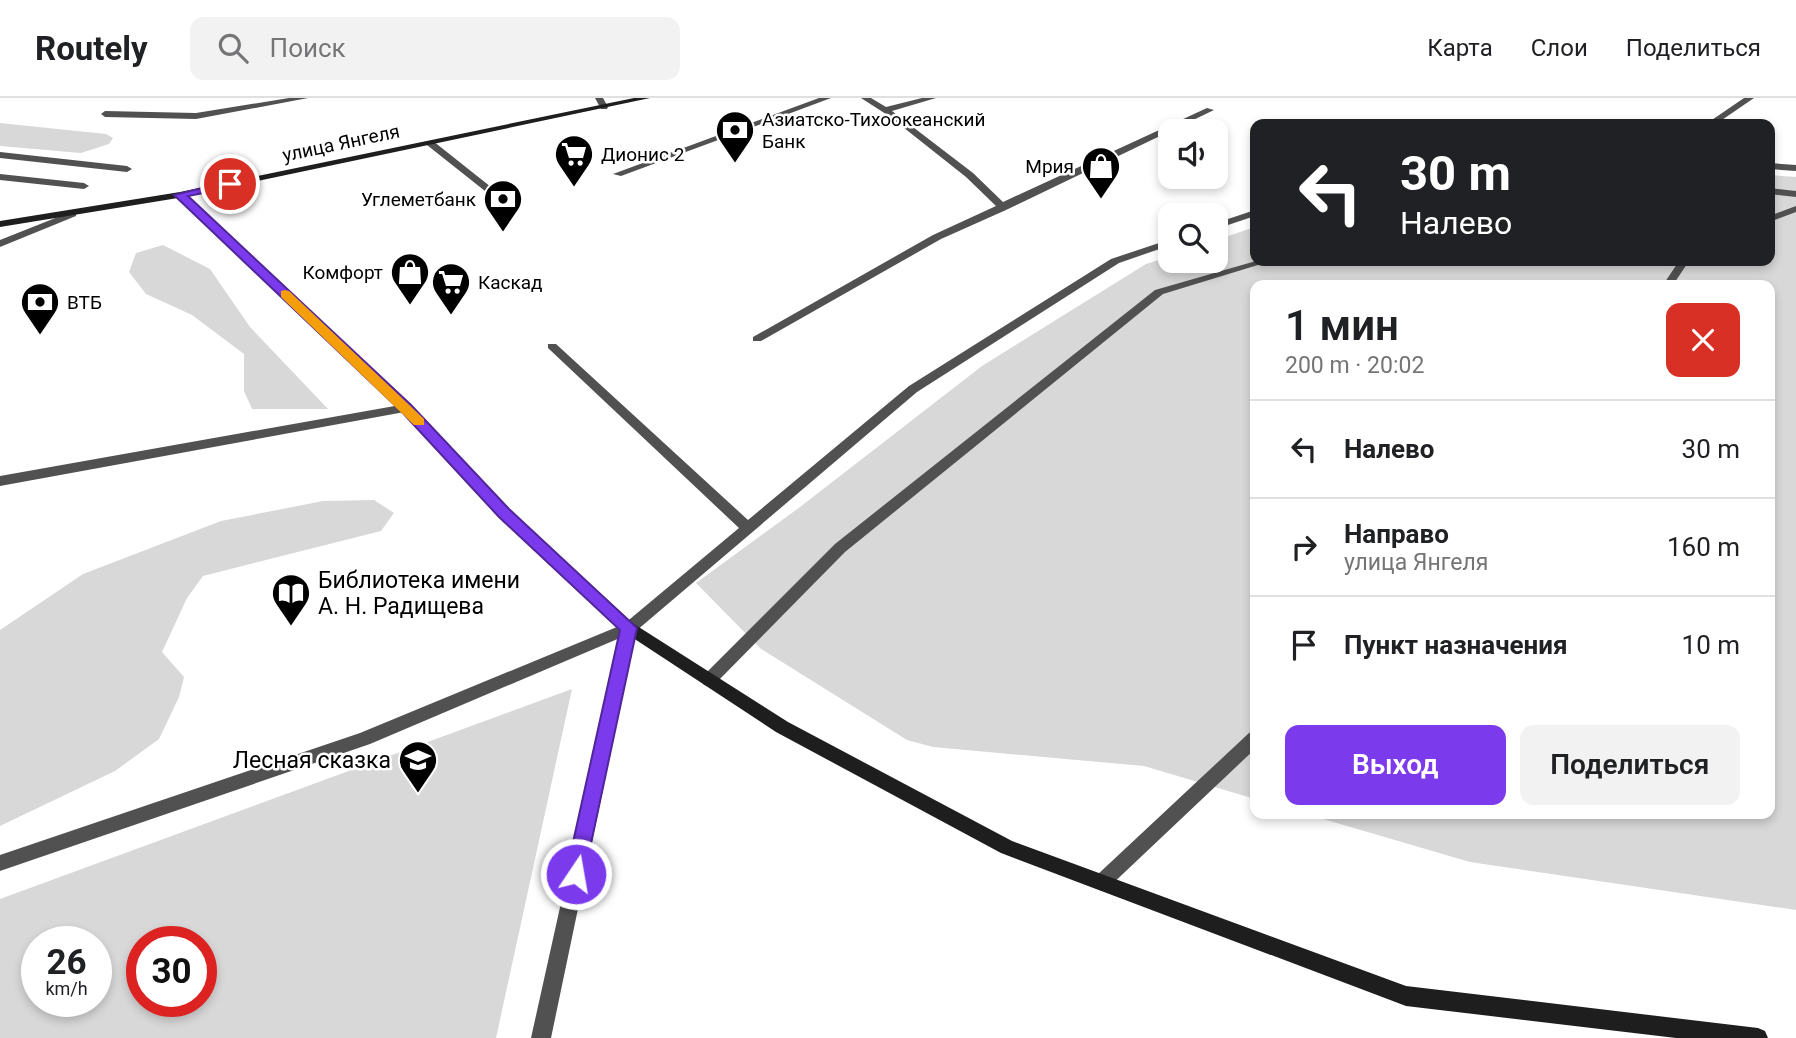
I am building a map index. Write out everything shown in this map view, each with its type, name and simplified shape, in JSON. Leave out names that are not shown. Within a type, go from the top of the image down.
[{"type":"street","points":[[105,114],[196,116],[303,98]]},
{"type":"street","name":"улица Янгеля","points":[[0,224],[180,195],[430,143],[602,102],[646,98]]},
{"type":"street","points":[[618,174],[827,98]]},
{"type":"street","points":[[865,98],[888,109],[942,154],[973,175],[1003,208]]},
{"type":"street","points":[[888,109],[932,98]]},
{"type":"street","points":[[1718,119],[1750,98]]},
{"type":"street","points":[[757,339],[937,237],[1210,110]]},
{"type":"street","points":[[430,143],[493,193]]},
{"type":"street","points":[[0,155],[127,169]]},
{"type":"street","points":[[1775,166],[1796,168]]},
{"type":"street","points":[[0,177],[84,186]]},
{"type":"street","points":[[1775,192],[1796,194]]},
{"type":"street","points":[[180,195],[406,408],[504,513],[629,628],[782,727],[1007,847],[1406,996],[1758,1038]]},
{"type":"street","points":[[1775,217],[1796,209]]},
{"type":"street","points":[[0,244],[73,214]]},
{"type":"street","points":[[1228,222],[1250,215]]},
{"type":"street","points":[[0,863],[364,739],[629,628],[914,389],[1115,261],[1158,246]]},
{"type":"street","points":[[709,680],[840,548],[1159,292],[1250,266]]},
{"type":"street","points":[[552,346],[748,528]]},
{"type":"street","points":[[0,481],[406,408]]},
{"type":"street","points":[[541,1038],[629,628]]},
{"type":"street","points":[[1102,882],[1250,743]]},
{"type":"shaded area","points":[[0,123],[106,134],[113,138],[109,144],[81,153],[0,146]]},
{"type":"shaded area","points":[[1775,175],[1796,177],[1796,910],[1470,862],[1323,819],[1775,819],[1775,280],[1250,280],[1250,798],[1144,766],[933,747],[907,740],[761,649],[696,583],[800,507],[982,366],[1146,264],[1158,260],[1158,273],[1228,273],[1228,236],[1250,229],[1250,266],[1775,266]]},
{"type":"shaded area","points":[[163,245],[210,269],[250,327],[328,409],[252,409],[244,391],[244,354],[192,315],[146,294],[129,272],[136,253]]},
{"type":"shaded area","points":[[374,500],[394,513],[381,531],[203,576],[187,598],[162,652],[184,677],[179,697],[159,739],[115,771],[0,826],[0,630],[83,574],[221,521],[323,501]]},
{"type":"shaded area","name":"Лесная сказка","points":[[572,689],[496,1038],[0,1038],[0,899]]},
{"type":"slow traffic","points":[[285,294],[419,422]]},
{"type":"place","name":"Азиатско-Тихоокеанский Банк","points":[[735,164]]},
{"type":"place","name":"Дионис 2","points":[[574,188]]},
{"type":"place","name":"Мрия","points":[[1101,200]]},
{"type":"place","name":"Углеметбанк","points":[[503,233]]},
{"type":"place","name":"Комфорт","points":[[410,306]]},
{"type":"place","name":"Каскад","points":[[451,316]]},
{"type":"place","name":"ВТБ","points":[[40,336]]},
{"type":"place","name":"Библиотека имени А. Н. Радищева","points":[[291,627]]},
{"type":"place","name":"Лесная сказка","points":[[418,794]]},
{"type":"route","points":[[230,184],[180,195],[406,408],[504,513],[629,628],[576,874]]}]
